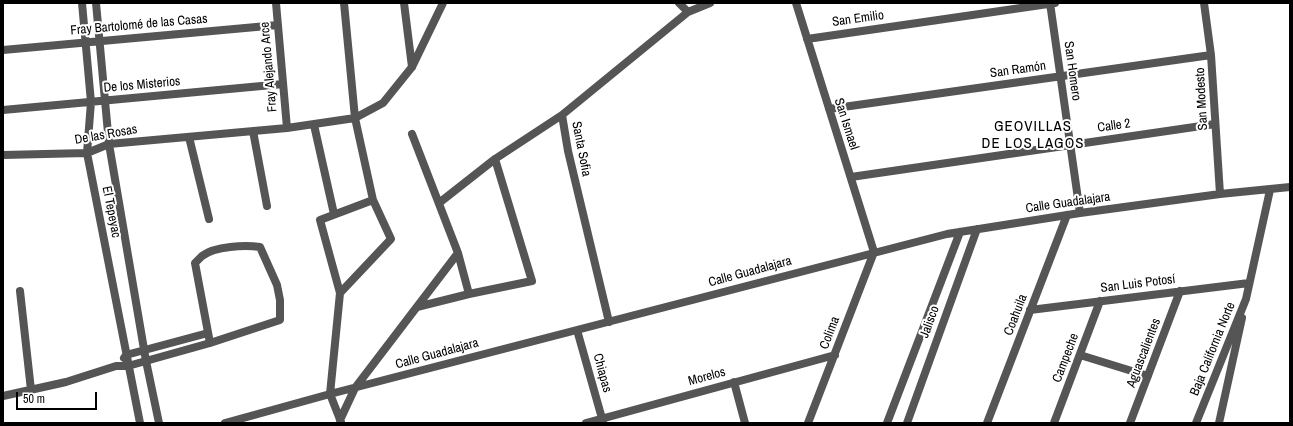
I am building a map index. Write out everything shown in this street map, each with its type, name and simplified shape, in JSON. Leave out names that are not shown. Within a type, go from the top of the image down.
[{"type":"street","name":"El Tepeyac","points":[[82,3],[91,102],[87,153],[140,423]]},
{"type":"street","name":"El Tepeyac","points":[[96,3],[109,144],[144,351],[159,423]]},
{"type":"street","name":"Fray Alejando Arce","points":[[276,3],[287,128]]},
{"type":"street","points":[[340,293],[391,239],[373,200],[355,118],[344,3]]},
{"type":"street","points":[[404,3],[412,67]]},
{"type":"street","name":"De las Rosas","points":[[3,155],[87,153],[109,144],[287,128],[355,118],[383,103],[412,67],[443,3]]},
{"type":"street","points":[[679,3],[688,12]]},
{"type":"street","name":"Santa Sofia","points":[[609,322],[568,151],[562,116],[688,12],[710,3]]},
{"type":"street","name":"San Ismael","points":[[796,3],[874,252]]},
{"type":"street","name":"San Emilio","points":[[807,39],[1052,3]]},
{"type":"street","name":"San Homero","points":[[1052,3],[1060,76],[1080,213]]},
{"type":"street","name":"San Modesto","points":[[1204,3],[1211,56],[1220,194]]},
{"type":"street","name":"Fray Bartolomé de las Casas","points":[[3,50],[278,25]]},
{"type":"street","name":"San Ramón","points":[[829,109],[1211,56]]},
{"type":"street","name":"De los Misterios","points":[[3,110],[283,84]]},
{"type":"street","points":[[439,203],[495,159],[562,116]]},
{"type":"street","name":"Calle 2","points":[[851,177],[1215,124]]},
{"type":"street","points":[[314,125],[334,214]]},
{"type":"street","points":[[253,131],[267,206]]},
{"type":"street","points":[[412,134],[458,253],[469,294]]},
{"type":"street","points":[[189,137],[209,219]]},
{"type":"street","points":[[417,307],[469,294],[532,281],[495,159]]},
{"type":"street","name":"Calle Guadalajara","points":[[225,423],[330,394],[874,252],[960,232],[1080,213],[1220,194],[1290,188]]},
{"type":"street","name":"Baja California Norte","points":[[1196,423],[1246,299],[1270,190]]},
{"type":"street","points":[[341,421],[330,394],[340,293],[320,220],[373,200]]},
{"type":"street","name":"Coahuila","points":[[987,423],[1067,215]]},
{"type":"street","name":"Jalisco","points":[[907,423],[977,229]]},
{"type":"street","name":"Jalisco","points":[[887,423],[960,232]]},
{"type":"street","points":[[3,396],[66,382],[116,366],[128,366],[210,343],[280,320],[280,300],[277,285],[260,247],[247,245],[214,250],[202,256],[196,263],[210,343]]},
{"type":"street","name":"Colima","points":[[808,423],[874,252]]},
{"type":"street","points":[[341,421],[355,388],[458,253]]},
{"type":"street","name":"San Luis Potosí","points":[[1030,310],[1249,282]]},
{"type":"street","points":[[20,291],[31,390]]},
{"type":"street","name":"Aguascalientes","points":[[1130,423],[1180,291]]},
{"type":"street","points":[[1219,423],[1246,299]]},
{"type":"street","name":"Campeche","points":[[1054,423],[1100,301]]},
{"type":"street","name":"Chiapas","points":[[577,330],[602,421]]},
{"type":"street","points":[[116,366],[126,355],[208,333]]},
{"type":"street","name":"Morelos","points":[[586,423],[602,421],[734,382],[835,355]]},
{"type":"street","points":[[1080,355],[1148,376]]},
{"type":"street","points":[[734,382],[745,423]]},
{"type":"district","name":"GEOVILLAS DE LOS LAGOS","points":[[1033,136]]}]
